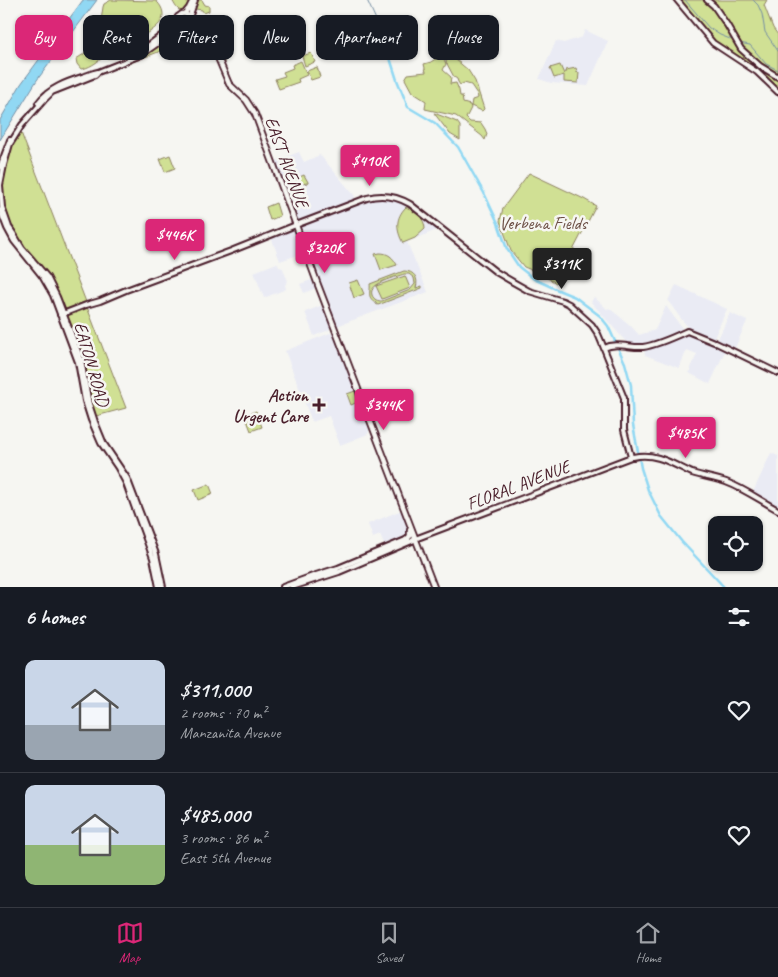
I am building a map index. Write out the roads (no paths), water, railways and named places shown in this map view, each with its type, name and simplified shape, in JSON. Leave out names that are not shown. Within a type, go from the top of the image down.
[{"type":"main road","points":[[181,15],[187,15]]},
{"type":"main road","name":"EAST AVENUE","points":[[219,60],[229,84],[246,100],[255,114],[434,587]]},
{"type":"main road","points":[[406,540],[410,536],[410,526]]},
{"type":"street","points":[[184,14],[194,0]]},
{"type":"street","points":[[190,15],[194,0]]},
{"type":"street","points":[[677,0],[713,43],[757,72],[778,92]]},
{"type":"street","points":[[707,0],[714,6],[727,24],[740,49],[760,66],[778,77]]},
{"type":"street","name":"EATON ROAD","points":[[129,60],[54,88],[42,98],[10,144],[0,185],[2,206],[13,233],[22,248],[47,277],[54,289],[78,362],[90,418],[101,443],[125,481],[153,558],[159,587]]},
{"type":"street","name":"EATON ROAD","points":[[0,167],[8,143],[17,128],[22,125]]},
{"type":"street","points":[[62,314],[372,196],[386,196],[405,201],[416,208],[504,278],[529,290],[569,304],[595,330],[624,398],[624,430],[632,457]]},
{"type":"street","name":"EATON ROAD","points":[[0,210],[6,228],[50,288],[62,314],[81,359],[89,404],[97,428],[104,444],[129,483],[156,554],[163,587]]},
{"type":"street","points":[[604,348],[612,345],[649,346],[687,331],[778,373]]},
{"type":"street","name":"FLORAL AVENUE","points":[[283,587],[632,457],[644,455],[655,456],[698,475],[726,482],[750,493],[778,510]]},
{"type":"street","name":"FLORAL AVENUE","points":[[292,587],[339,572],[412,541],[415,538]]},
{"type":"water","points":[[83,0],[97,0],[86,15],[83,15],[83,19],[73,32],[72,15]]},
{"type":"water","points":[[39,60],[52,60],[37,80],[0,140],[0,120],[21,84]]},
{"type":"waterway","points":[[367,0],[374,15]]},
{"type":"waterway","points":[[685,0],[709,28],[735,41]]},
{"type":"waterway","points":[[753,0],[758,5],[762,14],[765,32],[778,51]]},
{"type":"waterway","points":[[739,43],[750,45],[766,64],[778,70]]},
{"type":"waterway","points":[[391,60],[408,107],[435,123],[458,147],[484,193],[498,223],[507,249],[519,267],[534,279],[575,297],[600,316],[608,326],[625,363],[631,385],[633,425],[641,468],[648,490],[661,516],[682,542],[724,587]]},
{"type":"place","name":"Action Urgent Care","points":[[319,405]]},
{"type":"park label","name":"Verbena Fields","points":[[543,223]]}]
